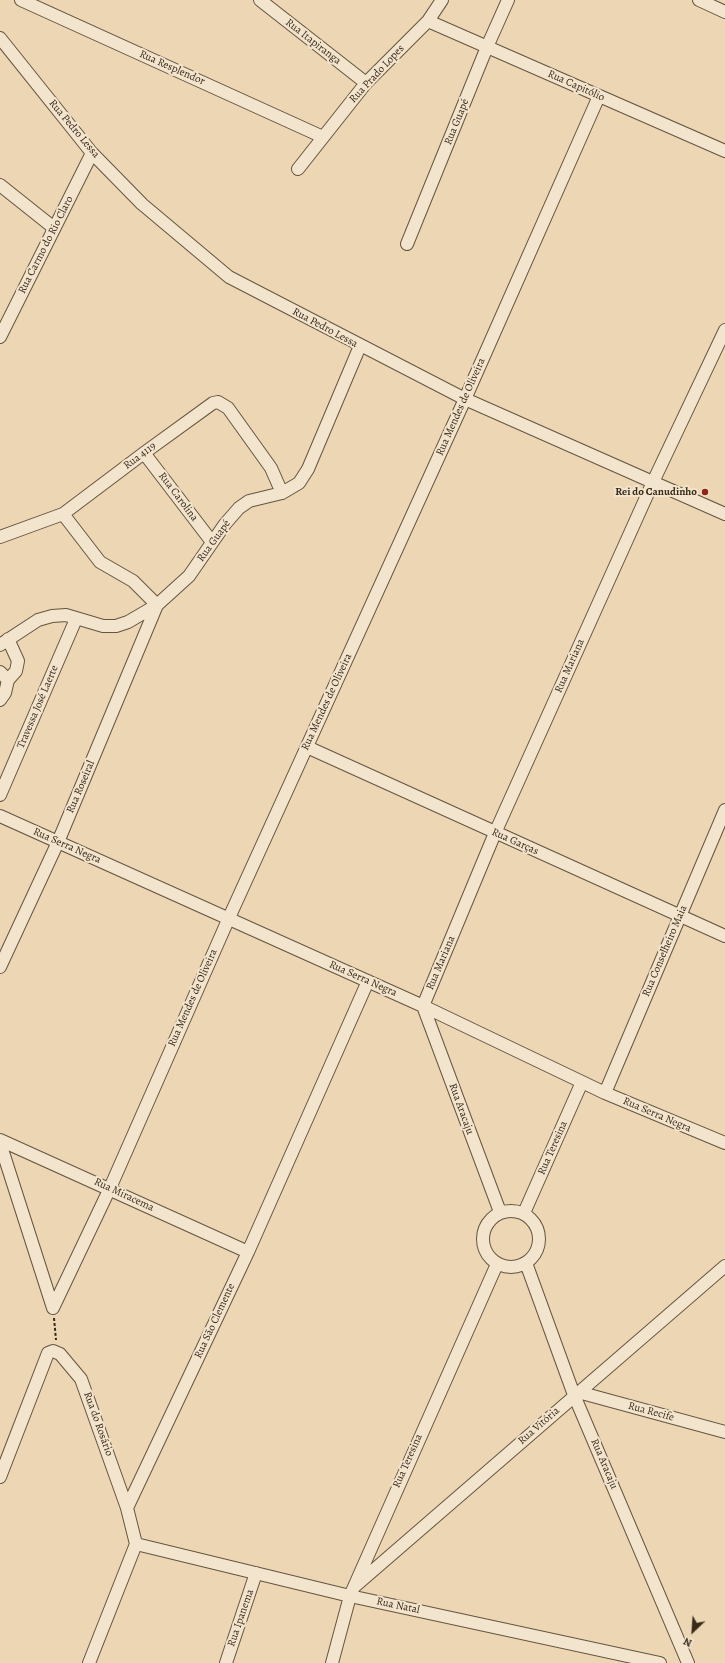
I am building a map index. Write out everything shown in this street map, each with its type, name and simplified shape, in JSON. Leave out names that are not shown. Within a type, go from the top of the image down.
[{"type":"street","name":"Rua Resplendor","points":[[21,0],[323,137]]},
{"type":"street","name":"Rua Itapiranga","points":[[260,0],[366,83]]},
{"type":"street","name":"Rua Prado Lopes","points":[[298,169],[366,83],[428,21],[442,0]]},
{"type":"street","name":"Rua Guapé","points":[[407,244],[487,47],[508,0]]},
{"type":"street","points":[[699,0],[725,12]]},
{"type":"street","name":"Rua Capitólio","points":[[428,21],[725,151]]},
{"type":"street","name":"Rua Pedro Lessa","points":[[0,38],[92,153],[142,204],[229,277],[465,399],[725,514]]},
{"type":"street","name":"Rua Mendes de Oliveira","points":[[53,1308],[110,1188],[228,920],[465,399],[599,96]]},
{"type":"street","name":"Rua Carmo do Rio Claro","points":[[0,337],[92,153]]},
{"type":"street","points":[[0,185],[54,228]]},
{"type":"street","name":"Rua Mariana","points":[[423,1006],[495,833],[653,482],[725,330]]},
{"type":"street","name":"Rua Guapé","points":[[4,642],[38,620],[52,616],[66,615],[103,626],[116,626],[128,622],[157,605],[189,576],[225,524],[244,503],[282,493],[299,483],[308,469],[360,346]]},
{"type":"street","name":"Rua 4119","points":[[0,537],[63,514],[213,403],[218,402],[228,408],[271,468],[282,493]]},
{"type":"street","name":"Rua Carolina","points":[[144,453],[212,542]]},
{"type":"street","points":[[63,514],[100,562],[133,581],[157,605]]},
{"type":"street","name":"Rua Roseiral","points":[[0,967],[58,842],[157,605]]},
{"type":"street","name":"Travessa José Laerte","points":[[0,795],[76,619]]},
{"type":"street","points":[[0,700],[5,693],[4,676],[16,671],[18,661],[4,642]]},
{"type":"street","name":"Rua Garças","points":[[306,747],[725,936]]},
{"type":"street","name":"Rua Conselheiro Maia","points":[[605,1093],[725,810]]},
{"type":"street","name":"Rua Serra Negra","points":[[0,816],[228,920],[423,1006],[605,1093],[725,1143]]},
{"type":"street","name":"Rua São Clemente","points":[[128,1508],[248,1252],[368,981]]},
{"type":"street","name":"Rua Aracaju","points":[[423,1006],[500,1212]]},
{"type":"street","name":"Rua Teresina","points":[[524,1213],[582,1082]]},
{"type":"street","points":[[0,1141],[53,1308]]},
{"type":"street","name":"Rua Miracema","points":[[0,1141],[110,1188],[248,1252]]},
{"type":"street","points":[[508,1210],[524,1213],[536,1225],[539,1242],[532,1258],[526,1263],[511,1267],[496,1264],[484,1250],[482,1242],[486,1224],[492,1217],[500,1212],[508,1210]]},
{"type":"street","name":"Rua Aracaju","points":[[526,1263],[576,1393],[688,1663]]},
{"type":"street","name":"Rua Teresina","points":[[332,1663],[352,1591],[496,1264]]},
{"type":"street","name":"Rua Vitória","points":[[352,1591],[576,1393],[725,1266]]},
{"type":"street","points":[[0,1477],[48,1353],[53,1351]]},
{"type":"street","name":"Rua do Rosário","points":[[53,1351],[60,1354],[81,1379],[128,1508]]},
{"type":"street","name":"Rua Recife","points":[[576,1393],[725,1432]]},
{"type":"street","points":[[89,1663],[136,1544],[128,1508]]},
{"type":"street","name":"Rua Natal","points":[[136,1544],[256,1573],[352,1591],[660,1663]]},
{"type":"street","name":"Rua Ipanema","points":[[226,1663],[256,1573]]},
{"type":"path","points":[[53,1308],[56,1342],[53,1351]]},
{"type":"place","name":"Rei do Canudinho","points":[[705,492]]}]
